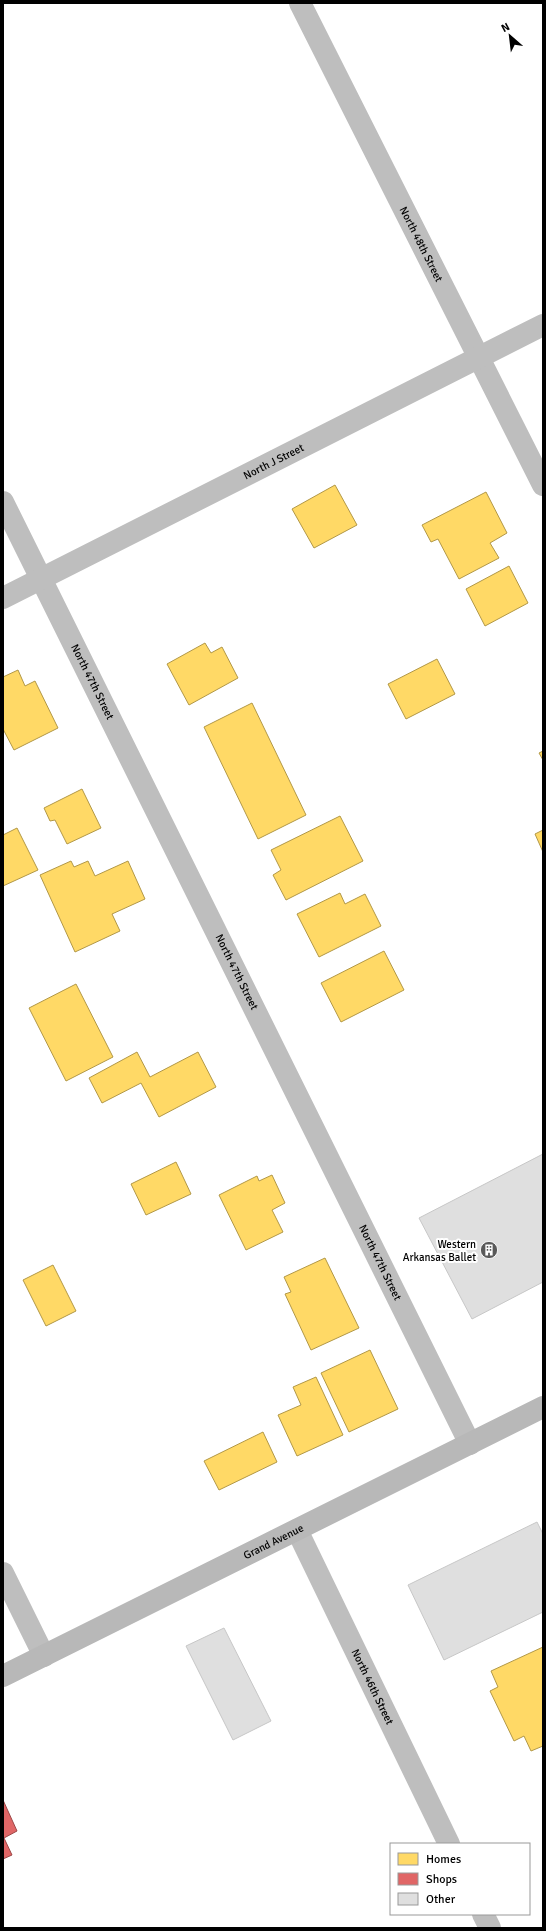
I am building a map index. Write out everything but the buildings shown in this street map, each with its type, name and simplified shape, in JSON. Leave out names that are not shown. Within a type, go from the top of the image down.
[{"type":"main road","name":"Grand Avenue","points":[[3,1676],[543,1407]]},
{"type":"street","name":"North 48th Street","points":[[300,3],[543,485]]},
{"type":"street","name":"North J Street","points":[[3,598],[543,325]]},
{"type":"street","name":"North 47th Street","points":[[3,502],[71,640],[177,847],[470,1444]]},
{"type":"street","name":"North 46th Street","points":[[297,1530],[449,1843]]},
{"type":"street","points":[[3,1573],[44,1656]]},
{"type":"street","points":[[484,1915],[490,1928]]},
{"type":"place","name":"Western Arkansas Ballet","points":[[489,1250]]}]
